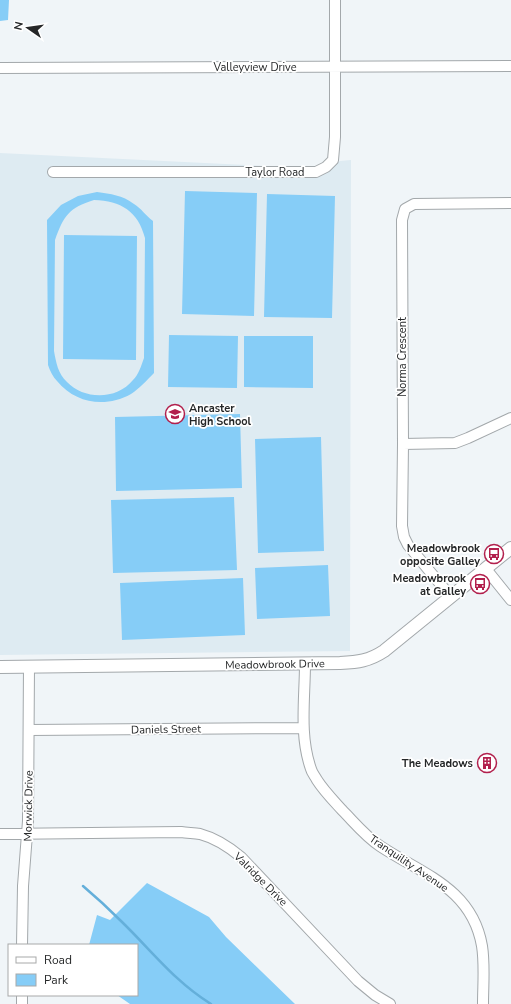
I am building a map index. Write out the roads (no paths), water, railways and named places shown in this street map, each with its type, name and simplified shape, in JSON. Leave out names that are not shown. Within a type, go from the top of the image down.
[{"type":"street","name":"Taylor Road","points":[[52,172],[316,172],[326,167],[333,160],[335,137],[335,0]]},
{"type":"street","name":"Valleyview Drive","points":[[0,68],[511,66]]},
{"type":"street","name":"Norma Crescent","points":[[450,597],[408,545],[402,526],[402,220],[405,209],[414,204],[511,203]]},
{"type":"street","points":[[403,444],[455,443],[511,418]]},
{"type":"street","name":"Meadowbrook Drive","points":[[0,667],[352,663],[371,659],[384,651],[511,548]]},
{"type":"street","points":[[486,568],[511,600]]},
{"type":"street","name":"Tranquility Avenue","points":[[305,664],[303,728],[305,747],[312,771],[327,794],[373,841],[444,885],[456,896],[466,909],[476,926],[483,956],[483,1004]]},
{"type":"street","name":"Morwick Drive","points":[[22,944],[23,886],[28,834],[28,666]]},
{"type":"street","name":"Daniels Street","points":[[29,730],[303,728]]},
{"type":"street","name":"Valridge Drive","points":[[0,834],[181,832],[200,834],[218,841],[230,848],[246,862],[363,986],[390,1004]]},
{"type":"waterway","points":[[83,886],[132,932],[175,976],[211,1004]]},
{"type":"place","name":"Ancaster High School","points":[[175,414]]},
{"type":"place","name":"Meadowbrook opposite Galley","points":[[494,554]]},
{"type":"place","name":"Meadowbrook at Galley","points":[[480,584]]},
{"type":"place","name":"The Meadows","points":[[487,763]]}]
